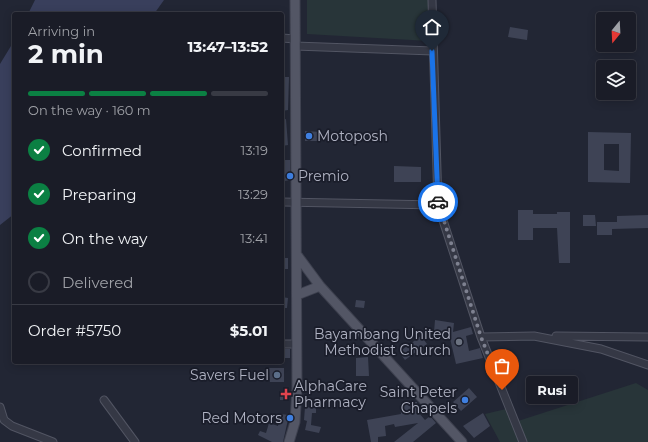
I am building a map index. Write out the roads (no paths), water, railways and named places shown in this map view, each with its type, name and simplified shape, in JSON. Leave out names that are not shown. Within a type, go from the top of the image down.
[{"type":"main road","points":[[289,442],[295,422],[297,388],[294,0]]},
{"type":"main road","points":[[297,255],[320,286],[462,442]]},
{"type":"main road","points":[[296,295],[320,286]]},
{"type":"street","points":[[432,0],[432,51],[438,205],[481,337],[523,442]]},
{"type":"street","points":[[284,39],[295,42],[432,51]]},
{"type":"street","points":[[284,202],[438,205]]},
{"type":"street","points":[[534,336],[601,349],[648,365]]},
{"type":"street","points":[[481,337],[648,337]]},
{"type":"street","points":[[284,344],[296,344]]},
{"type":"street","points":[[104,400],[134,442]]},
{"type":"street","points":[[0,407],[4,420],[12,426],[53,442]]},
{"type":"water","points":[[35,0],[164,0],[155,12],[29,12]]},
{"type":"water","points":[[12,44],[12,216],[0,225],[0,64]]},
{"type":"place","name":"Motoposh","points":[[309,136]]},
{"type":"place","name":"Premio","points":[[290,176]]},
{"type":"place","name":"Bayambang United Methodist Church","points":[[459,342]]},
{"type":"place","name":"Savers Fuel","points":[[277,375]]},
{"type":"place","name":"Rusi","points":[[502,390]]},
{"type":"place","name":"AlphaCare Pharmacy","points":[[286,394]]},
{"type":"place","name":"Saint Peter Chapels","points":[[465,400]]},
{"type":"place","name":"Red Motors","points":[[290,418]]}]
